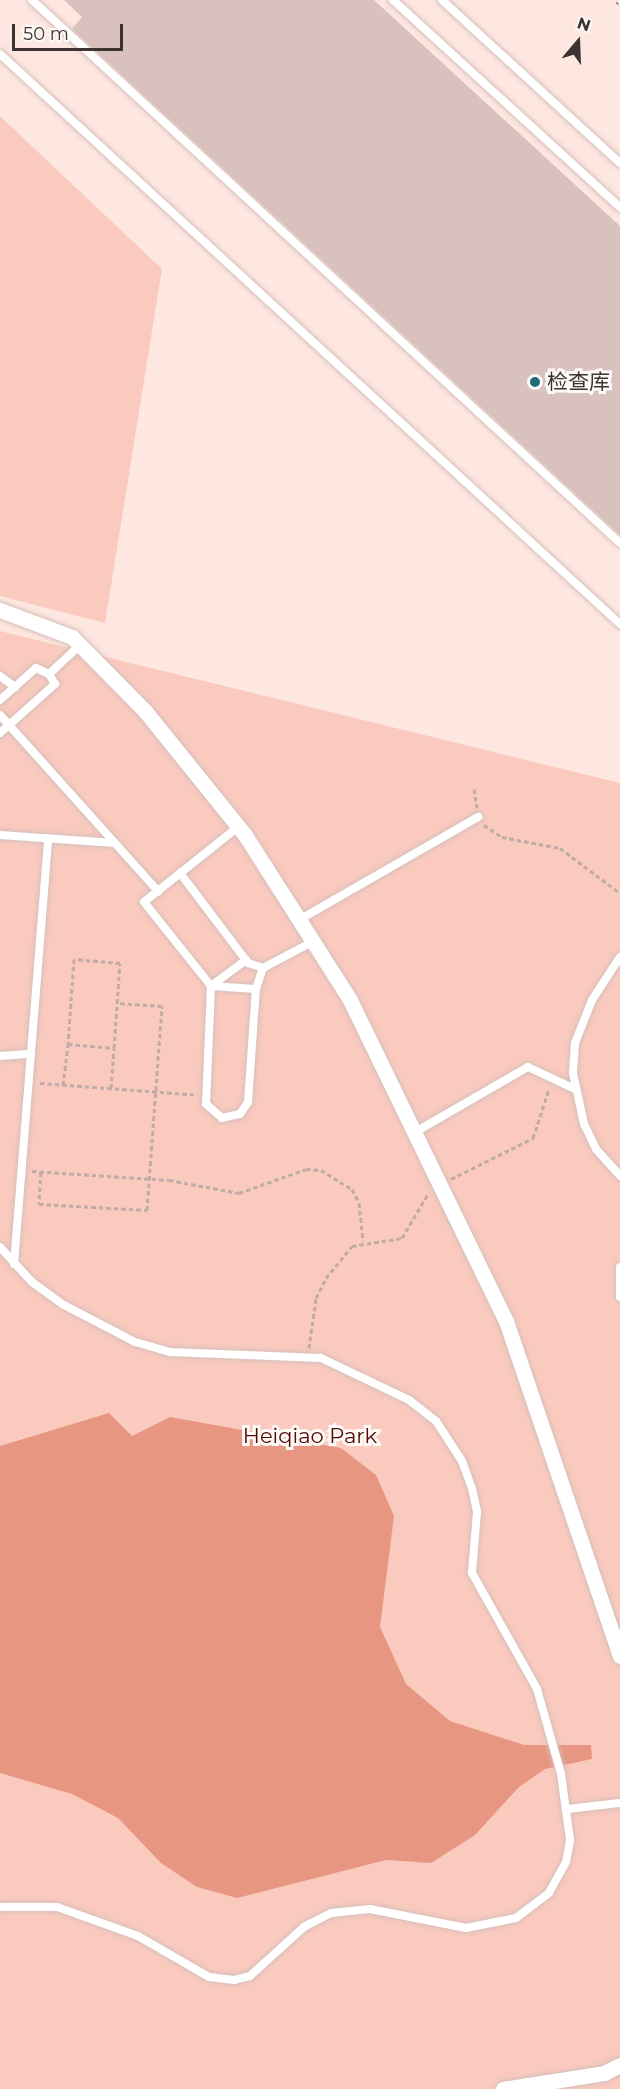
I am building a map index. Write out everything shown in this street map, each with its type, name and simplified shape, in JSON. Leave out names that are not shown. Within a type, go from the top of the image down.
[{"type":"street","points":[[0,610],[47,624],[80,645],[145,711],[238,827],[350,1000],[443,1183],[506,1321],[620,1656]]},
{"type":"street","points":[[503,2089],[604,2073],[620,2065]]},
{"type":"lane","points":[[32,0],[620,543]]},
{"type":"lane","points":[[393,0],[620,207]]},
{"type":"lane","points":[[442,0],[620,163]]},
{"type":"lane","points":[[0,54],[620,624]]},
{"type":"lane","points":[[49,674],[80,645]]},
{"type":"lane","points":[[0,700],[36,668],[49,674],[55,684],[0,733]]},
{"type":"lane","points":[[0,676],[15,687]]},
{"type":"lane","points":[[0,715],[158,891]]},
{"type":"lane","points":[[299,920],[478,817]]},
{"type":"lane","points":[[238,827],[144,902],[211,986],[205,1096],[210,1112],[222,1118],[240,1114],[248,1102],[256,989],[263,968],[312,942]]},
{"type":"lane","points":[[0,835],[115,843]]},
{"type":"lane","points":[[14,1264],[48,838]]},
{"type":"lane","points":[[180,873],[246,960],[263,968]]},
{"type":"lane","points":[[620,957],[592,1000],[575,1043],[575,1089],[596,1149],[620,1176]]},
{"type":"lane","points":[[211,986],[246,960]]},
{"type":"lane","points":[[211,986],[256,989]]},
{"type":"lane","points":[[0,1056],[31,1054]]},
{"type":"lane","points":[[417,1131],[528,1067],[575,1089]]},
{"type":"lane","points":[[0,1247],[14,1264],[64,1305],[135,1342],[170,1352],[309,1356],[351,1369],[409,1400],[447,1436],[462,1461],[477,1512],[472,1573],[519,1651],[549,1730],[561,1774],[570,1840],[561,1875],[536,1906],[516,1917],[466,1928],[370,1909],[331,1913],[304,1927],[250,1976],[234,1980],[209,1977],[138,1936],[67,1910],[0,1907]]},
{"type":"lane","points":[[620,1267],[620,1297]]},
{"type":"lane","points":[[567,1809],[620,1803]]},
{"type":"path","points":[[474,789],[478,817],[486,829],[502,837],[560,848],[620,893]]},
{"type":"path","points":[[63,1085],[74,959],[120,963],[111,1088]]},
{"type":"path","points":[[41,1172],[39,1204],[147,1210],[162,1006],[117,1003]]},
{"type":"path","points":[[68,1044],[114,1048]]},
{"type":"path","points":[[309,1356],[311,1322],[326,1278],[351,1246],[363,1241],[390,1244],[402,1238],[428,1194],[443,1183],[533,1138],[552,1079]]},
{"type":"path","points":[[28,1083],[205,1096]]},
{"type":"path","points":[[21,1171],[149,1179],[239,1193],[306,1169],[321,1170],[352,1189],[359,1203],[363,1241]]},
{"type":"green space","points":[[0,116],[162,269],[105,623],[0,596]]},
{"type":"green space","name":"Heiqiao Park","points":[[0,631],[620,783],[620,2089],[0,2089]]},
{"type":"shaded area","points":[[109,1413],[132,1436],[170,1417],[341,1448],[376,1475],[394,1516],[380,1627],[406,1684],[450,1721],[524,1745],[591,1745],[592,1759],[545,1769],[519,1787],[475,1835],[431,1863],[386,1860],[237,1898],[197,1887],[161,1863],[118,1818],[72,1794],[0,1773],[0,1446]]},
{"type":"building","name":"检查库","points":[[64,0],[374,0],[620,226],[620,535],[72,29],[82,17]]},
{"type":"place","name":"检查库","points":[[535,382]]}]
